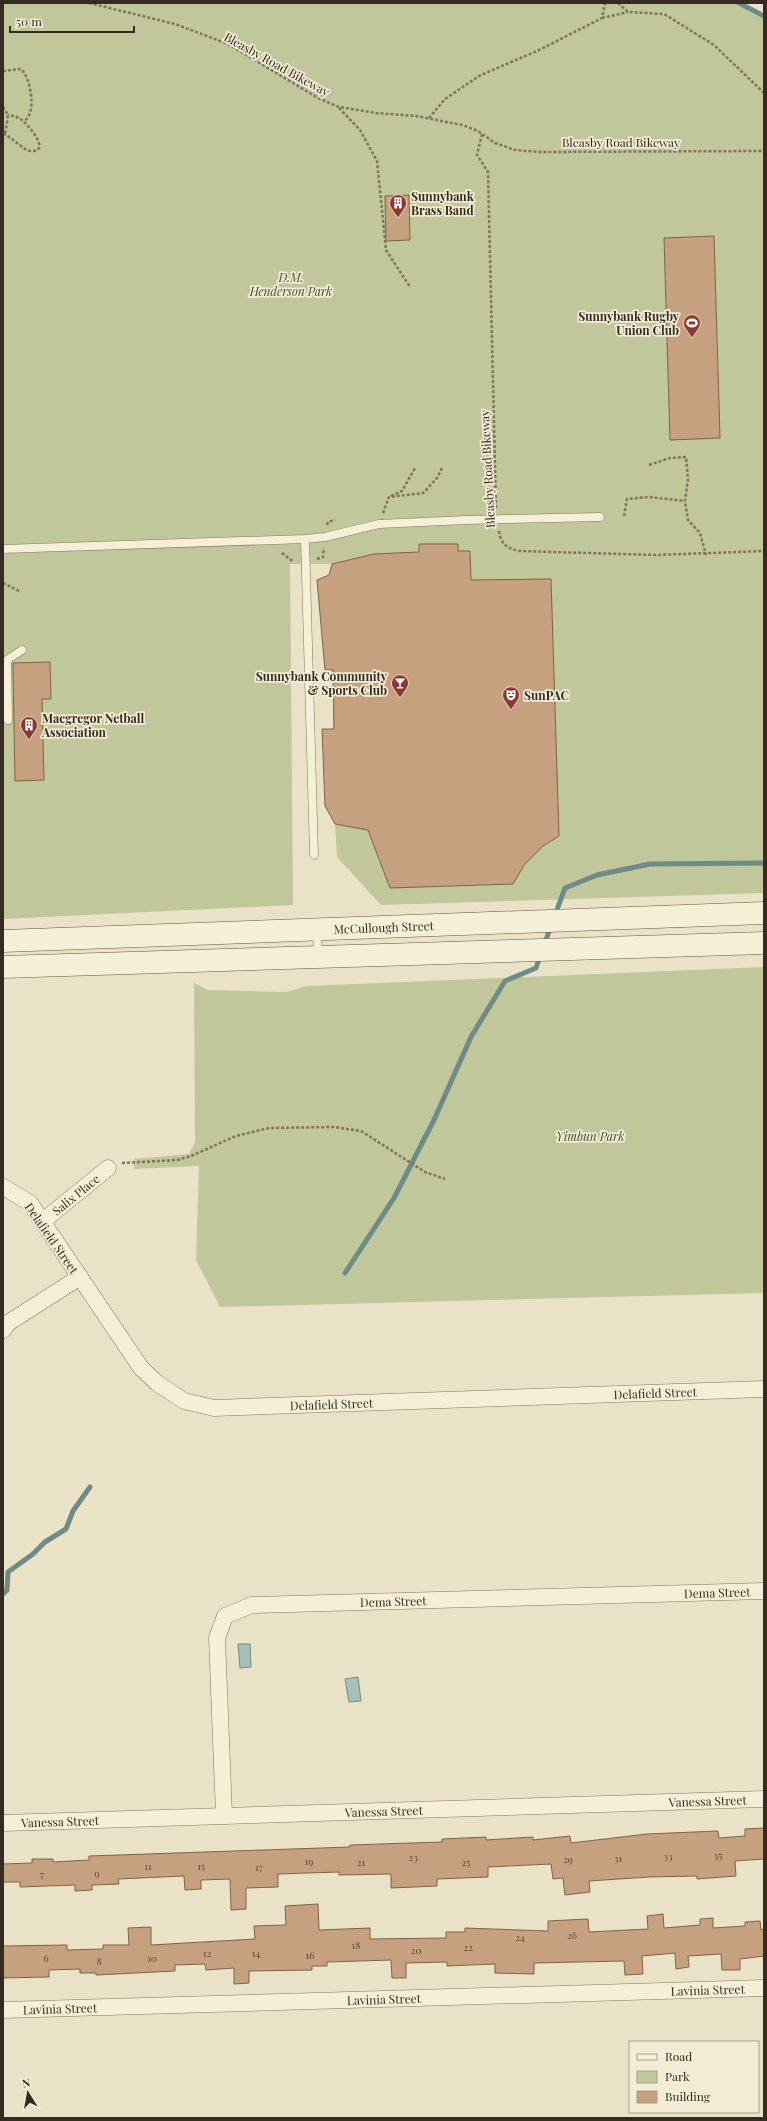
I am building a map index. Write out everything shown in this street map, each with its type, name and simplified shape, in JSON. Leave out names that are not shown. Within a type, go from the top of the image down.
[{"type":"main road","name":"McCullough Street","points":[[3,941],[764,913]]},
{"type":"main road","points":[[3,967],[764,943]]},
{"type":"street","name":"Salix Place","points":[[43,1221],[108,1168]]},
{"type":"street","name":"Delafield Street","points":[[3,1186],[30,1203],[141,1368],[157,1383],[184,1401],[214,1408],[764,1389]]},
{"type":"street","points":[[3,1330],[8,1323],[80,1277]]},
{"type":"street","name":"Dema Street","points":[[224,1815],[217,1638],[225,1616],[252,1605],[764,1591]]},
{"type":"street","name":"Vanessa Street","points":[[3,1823],[764,1799]]},
{"type":"street","name":"Lavinia Street","points":[[3,2010],[764,1988]]},
{"type":"lane","points":[[3,549],[305,539],[325,537],[379,524],[496,519],[600,517]]},
{"type":"lane","points":[[305,539],[314,855]]},
{"type":"lane","points":[[8,720],[7,660],[22,650]]},
{"type":"lane","points":[[317,929],[318,957]]},
{"type":"path","name":"Bleasby Road Bikeway","points":[[89,3],[175,24],[228,44],[312,94],[339,107],[429,118],[462,125],[482,134],[495,143],[515,150],[539,152],[764,151]]},
{"type":"path","points":[[602,18],[605,3]]},
{"type":"path","points":[[618,3],[628,12]]},
{"type":"path","points":[[429,118],[445,99],[479,76],[539,50],[602,18],[628,12],[664,14],[714,45],[764,93]]},
{"type":"path","points":[[3,71],[21,69],[27,74],[32,111],[28,119],[24,121]]},
{"type":"path","points":[[3,107],[8,115],[24,121],[40,141],[40,146],[36,150],[31,152],[25,149],[11,136],[4,134],[8,115]]},
{"type":"path","points":[[339,107],[360,130],[377,161],[386,250],[410,287]]},
{"type":"path","name":"Bleasby Road Bikeway","points":[[482,134],[477,155],[488,172],[496,519],[500,539],[504,545],[508,549],[519,551],[656,555],[706,555],[764,551]]},
{"type":"path","points":[[649,465],[670,458],[686,457],[688,479],[685,501],[688,520],[700,533],[706,555]]},
{"type":"path","points":[[379,524],[389,497],[402,491],[415,468]]},
{"type":"path","points":[[389,497],[423,493],[437,478],[442,468]]},
{"type":"path","points":[[624,516],[627,499],[649,497],[685,501]]},
{"type":"path","points":[[3,583],[21,592]]},
{"type":"path","points":[[108,1168],[126,1162],[177,1160],[191,1156],[236,1136],[269,1128],[334,1127],[361,1130],[426,1172],[445,1179]]},
{"type":"green space","name":"D.M. Henderson Park","points":[[3,3],[739,3],[764,16],[764,893],[381,905],[337,857],[335,824],[325,806],[333,729],[333,671],[325,670],[317,580],[329,575],[332,564],[290,564],[293,905],[3,919]]},
{"type":"green space","name":"Yimbun Park","points":[[764,967],[764,1293],[220,1307],[196,1260],[199,1166],[134,1169],[134,1159],[189,1154],[195,1142],[194,983],[208,990],[286,992],[308,986]]},
{"type":"water","points":[[238,1644],[250,1644],[251,1667],[240,1668]]},
{"type":"water","points":[[358,1677],[361,1701],[349,1702],[345,1679]]},
{"type":"building","name":"Sunnybank Brass Band","points":[[409,195],[410,240],[386,241],[385,196]]},
{"type":"building","name":"Sunnybank Rugby Union Club","points":[[714,236],[720,438],[670,440],[664,238]]},
{"type":"building","points":[[419,544],[458,544],[458,551],[470,551],[471,580],[551,579],[559,836],[543,846],[524,865],[513,884],[390,888],[368,830],[335,824],[325,806],[322,729],[334,729],[333,670],[325,670],[317,580],[329,575],[332,564],[374,554],[419,552]]},
{"type":"building","name":"Macgregor Netball Association","points":[[50,662],[51,699],[42,699],[44,780],[15,781],[13,663]]},
{"type":"building","points":[[764,1828],[764,1859],[735,1861],[736,1876],[697,1879],[697,1876],[649,1877],[589,1881],[590,1892],[565,1895],[563,1878],[553,1879],[551,1864],[488,1867],[488,1877],[437,1879],[437,1886],[391,1888],[391,1874],[339,1875],[339,1872],[278,1874],[278,1887],[246,1888],[246,1909],[231,1910],[230,1879],[201,1880],[201,1889],[185,1890],[184,1876],[118,1879],[119,1884],[92,1885],[92,1890],[75,1891],[75,1885],[20,1887],[20,1882],[3,1882],[3,1864],[32,1863],[32,1859],[53,1859],[53,1862],[89,1860],[89,1856],[350,1847],[350,1845],[442,1842],[442,1839],[486,1837],[486,1840],[533,1837],[533,1840],[570,1836],[571,1843],[647,1834],[718,1831],[719,1838],[745,1836],[745,1829]]},
{"type":"building","points":[[318,1904],[319,1930],[370,1928],[370,1939],[446,1938],[446,1932],[465,1932],[465,1928],[548,1931],[548,1921],[588,1919],[589,1932],[648,1929],[647,1916],[663,1914],[664,1928],[700,1925],[700,1919],[713,1918],[713,1928],[745,1926],[745,1922],[760,1921],[761,1930],[764,1929],[764,1956],[740,1959],[740,1970],[722,1970],[721,1954],[688,1956],[689,1967],[676,1969],[675,1953],[642,1956],[643,1974],[625,1975],[624,1961],[534,1963],[534,1974],[495,1973],[495,1964],[447,1966],[447,1962],[406,1963],[406,1978],[392,1978],[391,1960],[327,1962],[327,1966],[312,1966],[312,1970],[249,1971],[249,1983],[234,1984],[234,1968],[206,1970],[205,1964],[175,1965],[175,1971],[96,1975],[96,1973],[80,1973],[80,1969],[49,1970],[49,1977],[3,1978],[3,1946],[67,1945],[67,1950],[103,1949],[103,1945],[129,1945],[128,1928],[151,1927],[151,1945],[255,1939],[254,1926],[286,1925],[285,1906]]},
{"type":"waterway","points":[[739,3],[764,16]]},
{"type":"waterway","points":[[555,915],[565,888],[597,875],[650,864],[764,863]]},
{"type":"waterway","points":[[544,945],[551,926]]},
{"type":"waterway","points":[[345,1273],[394,1198],[434,1120],[471,1037],[505,981],[536,968],[540,956]]},
{"type":"waterway","points":[[3,1594],[7,1590],[8,1572],[33,1554],[45,1542],[66,1529],[73,1511],[90,1487]]},
{"type":"place","name":"Sunnybank Brass Band","points":[[398,218]]},
{"type":"place","name":"Sunnybank Rugby Union Club","points":[[692,338]]},
{"type":"place","name":"Sunnybank Community & Sports Club","points":[[400,698]]},
{"type":"place","name":"SunPAC","points":[[511,710]]},
{"type":"place","name":"Macgregor Netball Association","points":[[29,740]]}]
